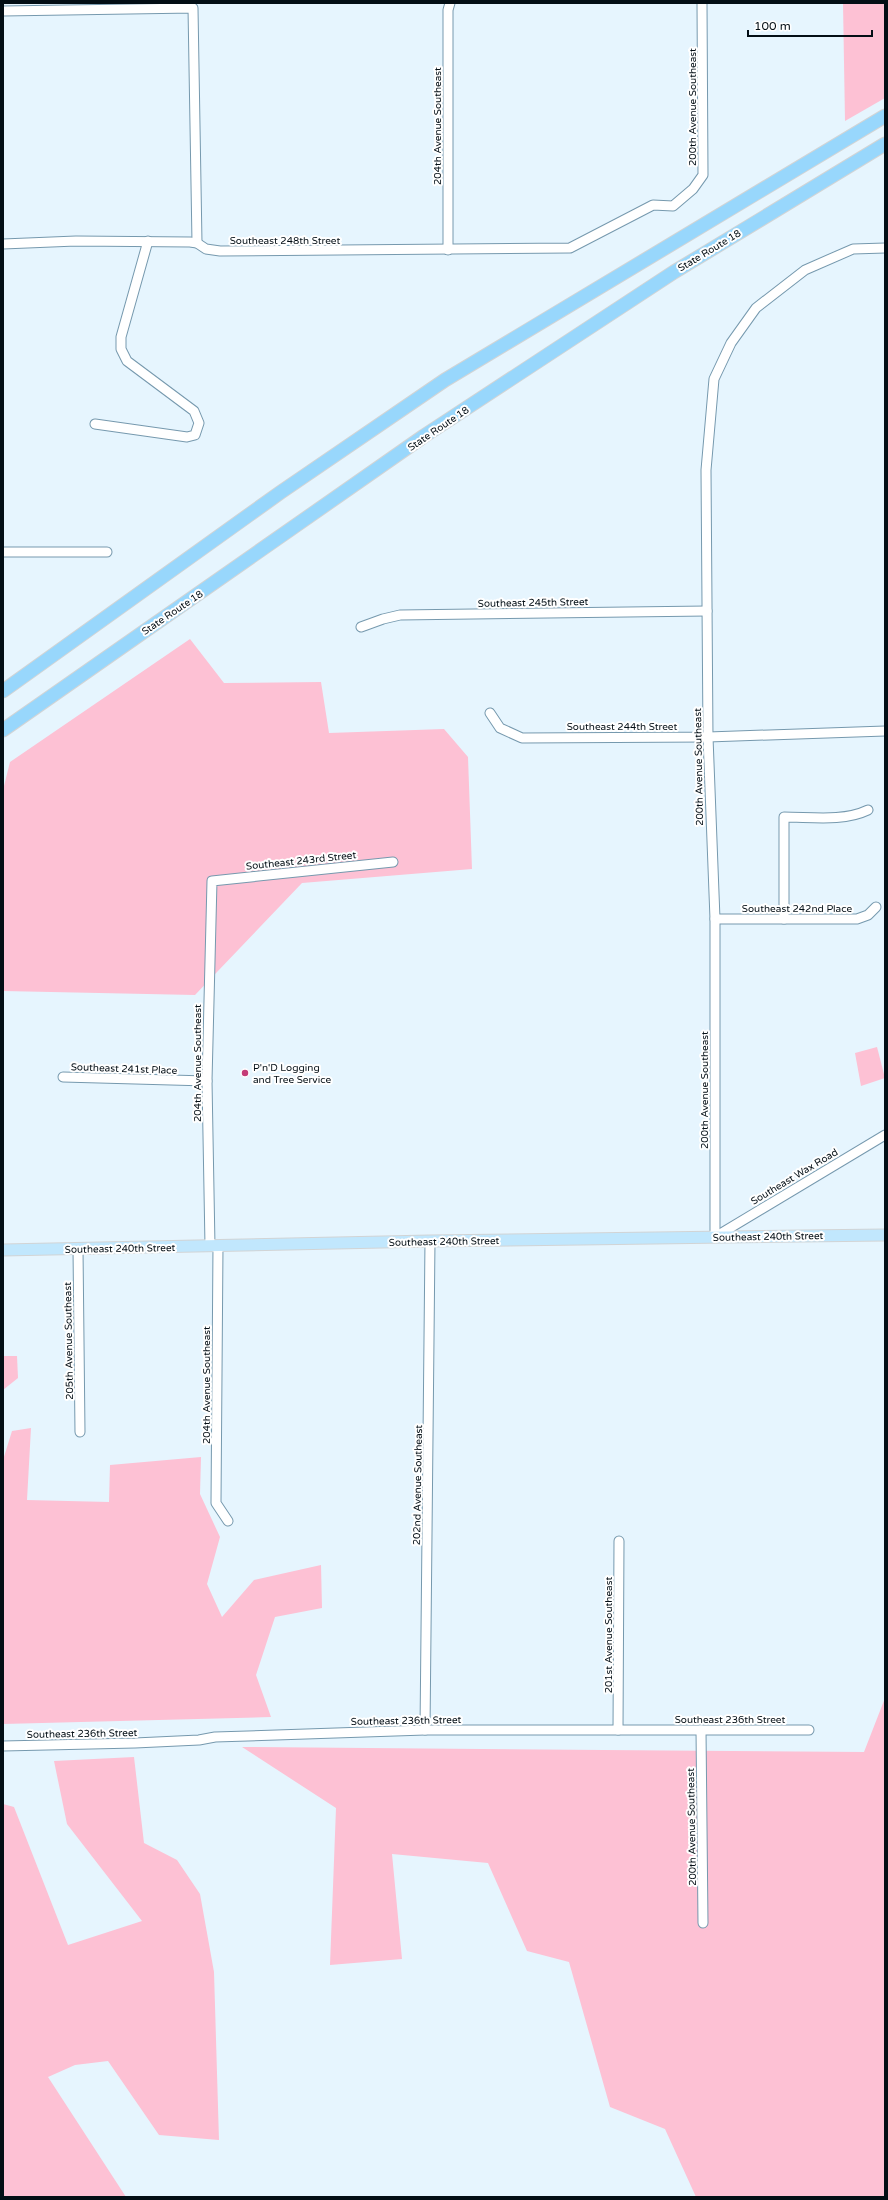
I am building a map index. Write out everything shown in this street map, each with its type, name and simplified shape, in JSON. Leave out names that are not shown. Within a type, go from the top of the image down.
[{"type":"highway","points":[[3,691],[275,497],[445,380],[885,116]]},
{"type":"highway","name":"State Route 18","points":[[3,730],[424,436],[674,272],[885,144]]},
{"type":"main road","name":"Southeast 240th Street","points":[[3,1250],[430,1240],[885,1235]]},
{"type":"street","name":"204th Avenue Southeast","points":[[448,250],[448,10],[450,3]]},
{"type":"street","name":"200th Avenue Southeast","points":[[570,248],[653,205],[673,206],[693,189],[703,175],[702,3]]},
{"type":"street","points":[[3,11],[193,8],[198,243]]},
{"type":"street","name":"Southeast 248th Street","points":[[3,244],[148,241],[198,243],[206,249],[220,251],[570,248]]},
{"type":"street","points":[[95,424],[187,437],[195,435],[199,423],[194,411],[127,361],[121,349],[121,337],[148,241]]},
{"type":"street","name":"200th Avenue Southeast","points":[[715,1237],[714,919],[708,737],[706,470],[714,379],[731,343],[756,308],[805,270],[853,249],[885,248]]},
{"type":"street","points":[[3,552],[106,552]]},
{"type":"street","name":"Southeast 245th Street","points":[[361,627],[383,619],[400,616],[707,611]]},
{"type":"street","name":"Southeast 244th Street","points":[[490,713],[500,728],[522,738],[708,737],[885,731]]},
{"type":"street","points":[[784,919],[784,817],[845,817],[857,815],[868,810]]},
{"type":"street","name":"Southeast 243rd Street","points":[[212,881],[393,862]]},
{"type":"street","name":"204th Avenue Southeast","points":[[212,881],[207,1081],[214,1246],[216,1503],[228,1521]]},
{"type":"street","name":"Southeast 242nd Place","points":[[714,919],[858,919],[868,915],[876,907]]},
{"type":"street","name":"Southeast 241st Place","points":[[63,1077],[207,1081]]},
{"type":"street","name":"Southeast Wax Road","points":[[715,1237],[885,1135]]},
{"type":"street","name":"202nd Avenue Southeast","points":[[425,1730],[430,1240]]},
{"type":"street","name":"205th Avenue Southeast","points":[[78,1249],[80,1432]]},
{"type":"street","name":"201st Avenue Southeast","points":[[618,1730],[619,1541]]},
{"type":"street","name":"Southeast 236th Street","points":[[3,1746],[135,1743],[199,1740],[215,1736],[425,1730],[809,1730]]},
{"type":"street","name":"200th Avenue Southeast","points":[[701,1730],[703,1923]]},
{"type":"shaded area","points":[[843,3],[885,3],[885,98],[845,121]]},
{"type":"shaded area","points":[[190,639],[224,683],[321,682],[329,733],[444,729],[468,757],[472,869],[302,883],[195,995],[3,991],[3,790],[10,762]]},
{"type":"shaded area","points":[[877,1047],[885,1078],[861,1086],[855,1053]]},
{"type":"shaded area","points":[[3,1356],[17,1356],[18,1378],[3,1390]]},
{"type":"shaded area","points":[[31,1428],[27,1500],[109,1502],[110,1465],[201,1457],[200,1494],[220,1537],[207,1584],[222,1617],[254,1580],[321,1565],[322,1608],[275,1617],[256,1675],[271,1717],[3,1724],[3,1460],[12,1431]]},
{"type":"shaded area","points":[[885,1698],[885,2197],[696,2197],[665,2129],[610,2107],[569,1962],[527,1951],[488,1863],[392,1854],[402,1959],[330,1965],[336,1808],[242,1747],[864,1752]]},
{"type":"shaded area","points":[[134,1757],[144,1843],[177,1860],[200,1894],[214,1972],[219,2140],[159,2135],[108,2061],[75,2065],[48,2077],[126,2197],[3,2197],[3,1804],[14,1807],[68,1945],[142,1921],[67,1824],[54,1761]]},
{"type":"place","name":"P'n'D Logging and Tree Service","points":[[245,1073]]}]
